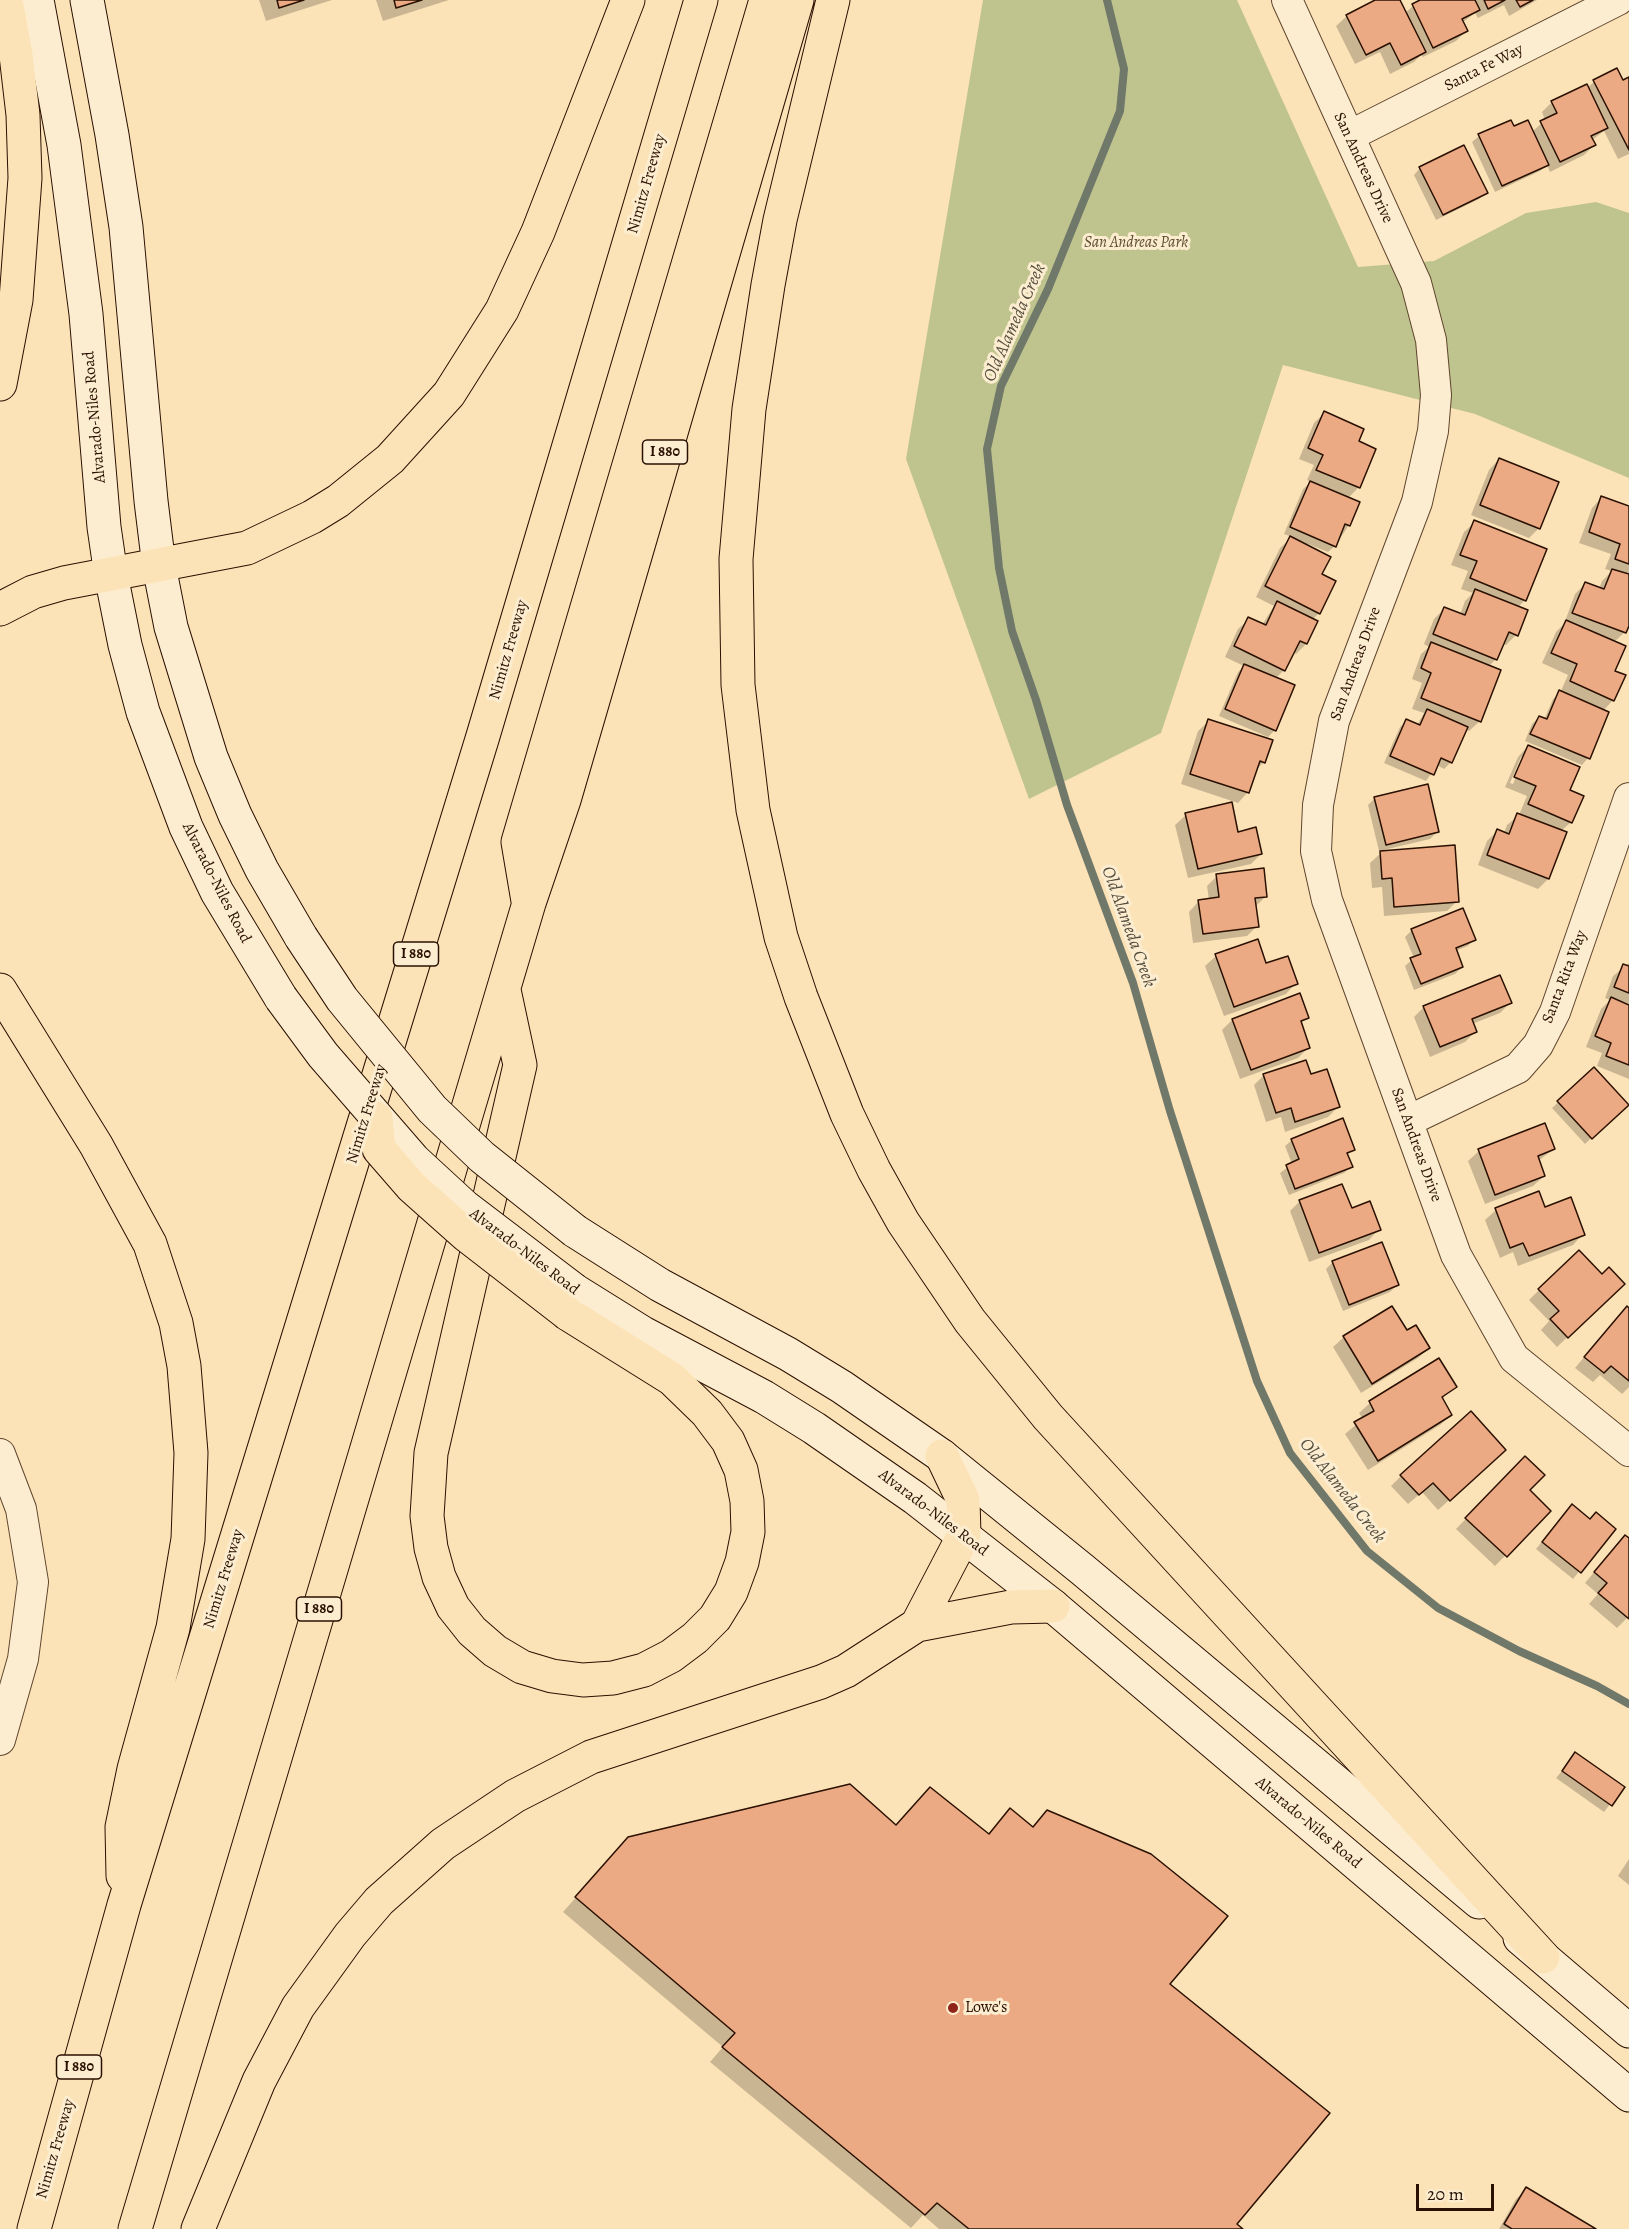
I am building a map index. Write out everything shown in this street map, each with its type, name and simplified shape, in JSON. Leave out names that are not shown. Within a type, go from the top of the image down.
[{"type":"highway","points":[[0,384],[16,300],[25,178],[20,85],[6,0]]},
{"type":"highway","points":[[0,609],[33,592],[64,583],[247,548],[312,517],[338,501],[390,459],[449,394],[502,310],[538,232],[628,0]]},
{"type":"highway","name":"Nimitz Freeway","points":[[34,2229],[124,1905],[480,747],[701,0]]},
{"type":"highway","name":"I 880","points":[[529,903],[518,842],[766,0]]},
{"type":"highway","name":"I 880","points":[[135,2229],[503,988],[567,789],[796,0]]},
{"type":"highway","points":[[833,0],[780,220],[768,285],[749,410],[736,559],[738,685],[750,789],[766,875],[801,997],[847,1114],[874,1170],[903,1222],[970,1322],[1048,1417],[1543,1957]]},
{"type":"highway","points":[[376,1118],[379,1149],[412,1187],[466,1235],[571,1302],[672,1379],[707,1413],[728,1441],[741,1470],[747,1501],[747,1532],[742,1562],[731,1592],[715,1618],[695,1638],[671,1656],[644,1670],[613,1678],[583,1680],[552,1676],[522,1667],[495,1651],[472,1630],[453,1606],[439,1577],[432,1548],[427,1516],[431,1453],[520,1065],[503,988]]},
{"type":"highway","points":[[0,990],[101,1154],[150,1244],[176,1323],[184,1366],[191,1453],[188,1539],[173,1628],[134,1769],[122,1827],[124,1905]]},
{"type":"highway","points":[[917,1624],[964,1535],[963,1500],[942,1456]]},
{"type":"highway","points":[[198,2229],[259,2081],[288,2024],[321,1972],[350,1935],[410,1872],[477,1820],[539,1783],[591,1757],[821,1682],[846,1671],[917,1624],[1011,1607],[1053,1606]]},
{"type":"main road","name":"Alvarado-Niles Road","points":[[37,0],[64,145],[75,230],[111,575],[143,712],[186,827],[217,892],[282,998],[323,1055],[376,1118]]},
{"type":"main road","points":[[87,0],[126,227],[159,566],[171,627],[211,757],[262,870],[301,937],[342,999],[432,1109],[482,1157],[537,1203],[588,1241],[660,1286],[788,1354],[842,1387],[942,1456],[1083,1570],[1629,2031]]},
{"type":"main road","name":"Alvarado-Niles Road","points":[[571,1302],[643,1333],[764,1397],[814,1428],[964,1535],[1053,1606],[1629,2095]]},
{"type":"street","name":"San Andreas Drive","points":[[1287,0],[1416,283],[1431,340],[1436,395],[1433,430],[1417,502],[1334,721],[1318,805],[1317,851],[1326,900],[1456,1255],[1514,1358],[1628,1446]]},
{"type":"street","name":"Santa Fe Way","points":[[1349,136],[1618,0]]},
{"type":"street","name":"Santa Rita Way","points":[[1408,1121],[1518,1068],[1538,1045],[1555,1012],[1629,798]]},
{"type":"street","points":[[0,1454],[21,1509],[33,1582],[23,1659],[0,1740]]},
{"type":"green space","name":"San Andreas Park","points":[[983,0],[1237,0],[1358,267],[1434,261],[1526,213],[1596,202],[1629,213],[1629,478],[1475,414],[1283,365],[1161,733],[1029,799],[906,459]]},
{"type":"building","points":[[277,0],[304,0],[279,8]]},
{"type":"building","points":[[394,0],[422,0],[396,8]]},
{"type":"building","points":[[1375,0],[1400,0],[1426,52],[1401,65],[1390,43],[1366,55],[1346,15]]},
{"type":"building","points":[[1420,0],[1475,0],[1480,10],[1462,19],[1468,31],[1433,48],[1412,4]]},
{"type":"building","points":[[1484,0],[1505,0],[1488,9]]},
{"type":"building","points":[[1516,0],[1533,0],[1520,7]]},
{"type":"building","points":[[1617,68],[1623,80],[1629,77],[1629,150],[1593,80]]},
{"type":"building","points":[[1587,84],[1608,128],[1591,136],[1596,145],[1560,162],[1540,121],[1557,113],[1551,101]]},
{"type":"building","points":[[1511,120],[1514,126],[1528,120],[1549,165],[1502,186],[1478,134]]},
{"type":"building","points":[[1464,145],[1488,193],[1443,215],[1419,167]]},
{"type":"building","points":[[1324,411],[1364,429],[1359,441],[1376,449],[1360,488],[1316,470],[1323,455],[1308,448]]},
{"type":"building","points":[[1499,458],[1559,482],[1540,529],[1480,505]]},
{"type":"building","points":[[1310,481],[1360,502],[1350,526],[1345,524],[1336,547],[1290,527]]},
{"type":"building","points":[[1601,496],[1629,506],[1629,564],[1615,559],[1620,544],[1589,532]]},
{"type":"building","points":[[1474,520],[1547,549],[1526,601],[1470,578],[1477,561],[1460,555]]},
{"type":"building","points":[[1290,536],[1331,557],[1322,574],[1336,581],[1320,614],[1265,586]]},
{"type":"building","points":[[1612,569],[1629,574],[1629,626],[1626,633],[1572,613],[1585,582],[1604,589]]},
{"type":"building","points":[[1475,589],[1528,610],[1518,636],[1509,632],[1497,660],[1433,634],[1444,607],[1465,615]]},
{"type":"building","points":[[1277,601],[1318,621],[1307,644],[1300,641],[1285,671],[1234,646],[1248,617],[1266,625]]},
{"type":"building","points":[[1566,620],[1626,646],[1615,671],[1626,675],[1614,701],[1570,681],[1577,664],[1551,653]]},
{"type":"building","points":[[1431,642],[1501,670],[1481,722],[1421,698],[1431,673],[1421,668]]},
{"type":"building","points":[[1244,664],[1295,685],[1276,731],[1225,709]]},
{"type":"building","points":[[1559,690],[1609,712],[1590,759],[1530,734],[1539,716],[1547,719]]},
{"type":"building","points":[[1427,709],[1468,727],[1452,763],[1441,758],[1434,775],[1390,756],[1406,719],[1420,725]]},
{"type":"building","points":[[1208,719],[1273,740],[1265,763],[1260,761],[1249,793],[1190,774]]},
{"type":"building","points":[[1528,745],[1580,767],[1570,790],[1584,796],[1572,823],[1528,804],[1536,786],[1514,777]]},
{"type":"building","points":[[1428,784],[1439,832],[1386,845],[1374,797]]},
{"type":"building","points":[[1232,802],[1238,832],[1256,827],[1262,854],[1198,869],[1185,813]]},
{"type":"building","points":[[1517,813],[1567,832],[1549,879],[1487,855],[1497,829],[1509,834]]},
{"type":"building","points":[[1455,845],[1459,902],[1394,907],[1392,878],[1382,879],[1380,851]]},
{"type":"building","points":[[1264,868],[1267,897],[1255,898],[1259,927],[1203,934],[1198,900],[1219,897],[1216,874]]},
{"type":"building","points":[[1463,908],[1476,940],[1456,948],[1463,967],[1421,984],[1410,958],[1421,954],[1411,929]]},
{"type":"building","points":[[1258,939],[1266,963],[1288,956],[1298,984],[1234,1007],[1215,954]]},
{"type":"building","points":[[1623,964],[1629,966],[1629,993],[1614,987]]},
{"type":"building","points":[[1500,975],[1512,1003],[1472,1019],[1477,1032],[1440,1047],[1423,1006]]},
{"type":"building","points":[[1300,993],[1309,1018],[1301,1021],[1310,1048],[1251,1070],[1232,1019]]},
{"type":"building","points":[[1611,997],[1629,1005],[1629,1065],[1606,1056],[1611,1043],[1595,1036]]},
{"type":"building","points":[[1306,1060],[1311,1074],[1327,1069],[1340,1107],[1295,1122],[1291,1108],[1276,1113],[1263,1074]]},
{"type":"building","points":[[1594,1067],[1629,1105],[1592,1139],[1557,1101]]},
{"type":"building","points":[[1343,1118],[1355,1150],[1347,1153],[1353,1167],[1295,1189],[1286,1165],[1299,1159],[1291,1139]]},
{"type":"building","points":[[1545,1123],[1555,1149],[1538,1156],[1545,1176],[1495,1195],[1478,1149]]},
{"type":"building","points":[[1342,1184],[1352,1208],[1370,1201],[1381,1230],[1319,1253],[1299,1200]]},
{"type":"building","points":[[1539,1191],[1545,1207],[1571,1197],[1585,1235],[1529,1256],[1523,1243],[1510,1248],[1495,1208]]},
{"type":"building","points":[[1382,1242],[1399,1285],[1349,1305],[1332,1261]]},
{"type":"building","points":[[1579,1250],[1602,1274],[1609,1267],[1625,1284],[1568,1338],[1550,1319],[1559,1311],[1538,1289]]},
{"type":"building","points":[[1392,1306],[1407,1330],[1416,1325],[1430,1348],[1372,1384],[1343,1336]]},
{"type":"building","points":[[1627,1306],[1629,1308],[1629,1381],[1611,1366],[1604,1373],[1584,1357]]},
{"type":"building","points":[[1439,1358],[1457,1387],[1442,1397],[1452,1415],[1378,1461],[1354,1422],[1374,1411],[1369,1401]]},
{"type":"building","points":[[1471,1411],[1506,1450],[1450,1501],[1433,1483],[1419,1495],[1400,1475]]},
{"type":"building","points":[[1525,1456],[1545,1475],[1530,1490],[1551,1511],[1507,1557],[1465,1518]]},
{"type":"building","points":[[1572,1504],[1590,1519],[1596,1512],[1616,1529],[1581,1573],[1542,1542]]},
{"type":"building","points":[[1625,1535],[1629,1538],[1629,1619],[1598,1593],[1607,1583],[1594,1572]]},
{"type":"building","points":[[1575,1752],[1625,1787],[1612,1806],[1562,1771]]},
{"type":"building","name":"Lowe's","points":[[850,1784],[896,1825],[930,1787],[989,1834],[1010,1808],[1033,1827],[1047,1810],[1151,1854],[1228,1916],[1170,1984],[1330,2113],[1237,2224],[1243,2229],[969,2229],[937,2203],[925,2215],[722,2047],[735,2033],[575,1897],[628,1837]]},
{"type":"building","points":[[1526,2187],[1596,2229],[1512,2229],[1504,2224]]},
{"type":"waterway","name":"Old Alameda Creek","points":[[1107,0],[1124,69],[1120,111],[1048,289],[1001,386],[987,449],[999,568],[1012,631],[1036,700],[1067,805],[1133,983],[1170,1111],[1257,1381],[1290,1453],[1367,1551],[1438,1608],[1519,1651],[1597,1686],[1629,1704]]},
{"type":"place","name":"Lowe's","points":[[953,2008]]}]
